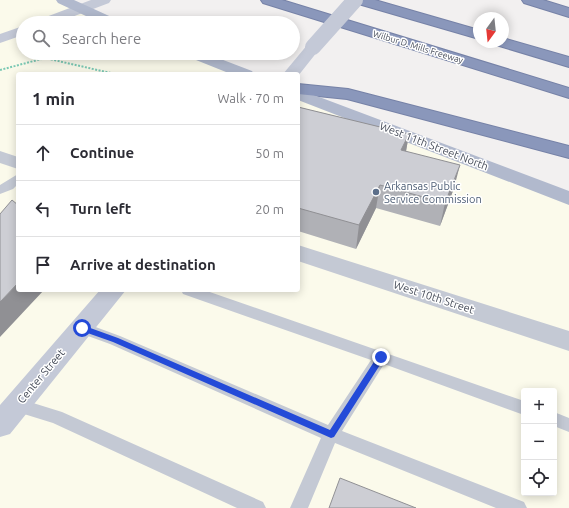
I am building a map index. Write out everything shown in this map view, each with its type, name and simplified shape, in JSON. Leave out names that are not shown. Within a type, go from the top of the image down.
[{"type":"highway","name":"Wilbur D. Mills Freeway","points":[[268,0],[569,93]]},
{"type":"highway","points":[[360,0],[473,34]]},
{"type":"highway","points":[[529,0],[569,13]]},
{"type":"highway","points":[[509,44],[569,62]]},
{"type":"highway","points":[[300,89],[348,94],[569,152]]},
{"type":"main road","points":[[64,0],[97,16]]},
{"type":"main road","points":[[209,60],[241,72]]},
{"type":"main road","name":"West 11th Street North","points":[[300,95],[569,198]]},
{"type":"street","points":[[62,16],[104,0]]},
{"type":"street","points":[[293,72],[354,0]]},
{"type":"street","points":[[0,39],[16,33]]},
{"type":"street","points":[[0,157],[16,162]]},
{"type":"street","name":"West 10th Street","points":[[300,254],[569,341]]},
{"type":"street","name":"Center Street","points":[[0,425],[112,292]]},
{"type":"lane","points":[[0,190],[9,186],[16,180]]},
{"type":"lane","points":[[194,292],[521,407]]},
{"type":"lane","points":[[82,328],[115,340],[331,434],[518,508]]},
{"type":"lane","points":[[299,508],[331,434],[381,357]]},
{"type":"lane","points":[[17,405],[56,418],[257,508]]},
{"type":"lane","points":[[557,420],[569,424]]},
{"type":"path","points":[[0,70],[38,60]]},
{"type":"path","points":[[54,60],[106,72]]},
{"type":"shaded area","points":[[0,0],[69,0],[108,16],[16,16],[16,60],[216,60],[245,72],[16,72],[16,292],[300,292],[300,95],[569,198],[569,508],[0,508]]},
{"type":"building","name":"Arkansas Public Service Commission","points":[[300,107],[409,134],[401,150],[460,165],[445,203],[380,185],[359,225],[300,209]]},
{"type":"building","points":[[12,200],[16,203],[16,285],[0,302],[0,214]]},
{"type":"building","points":[[340,478],[416,508],[329,508]]},
{"type":"place","name":"Arkansas Public Service Commission","points":[[376,192]]},
{"type":"route","points":[[82,328],[115,340],[331,434],[381,357]]}]
